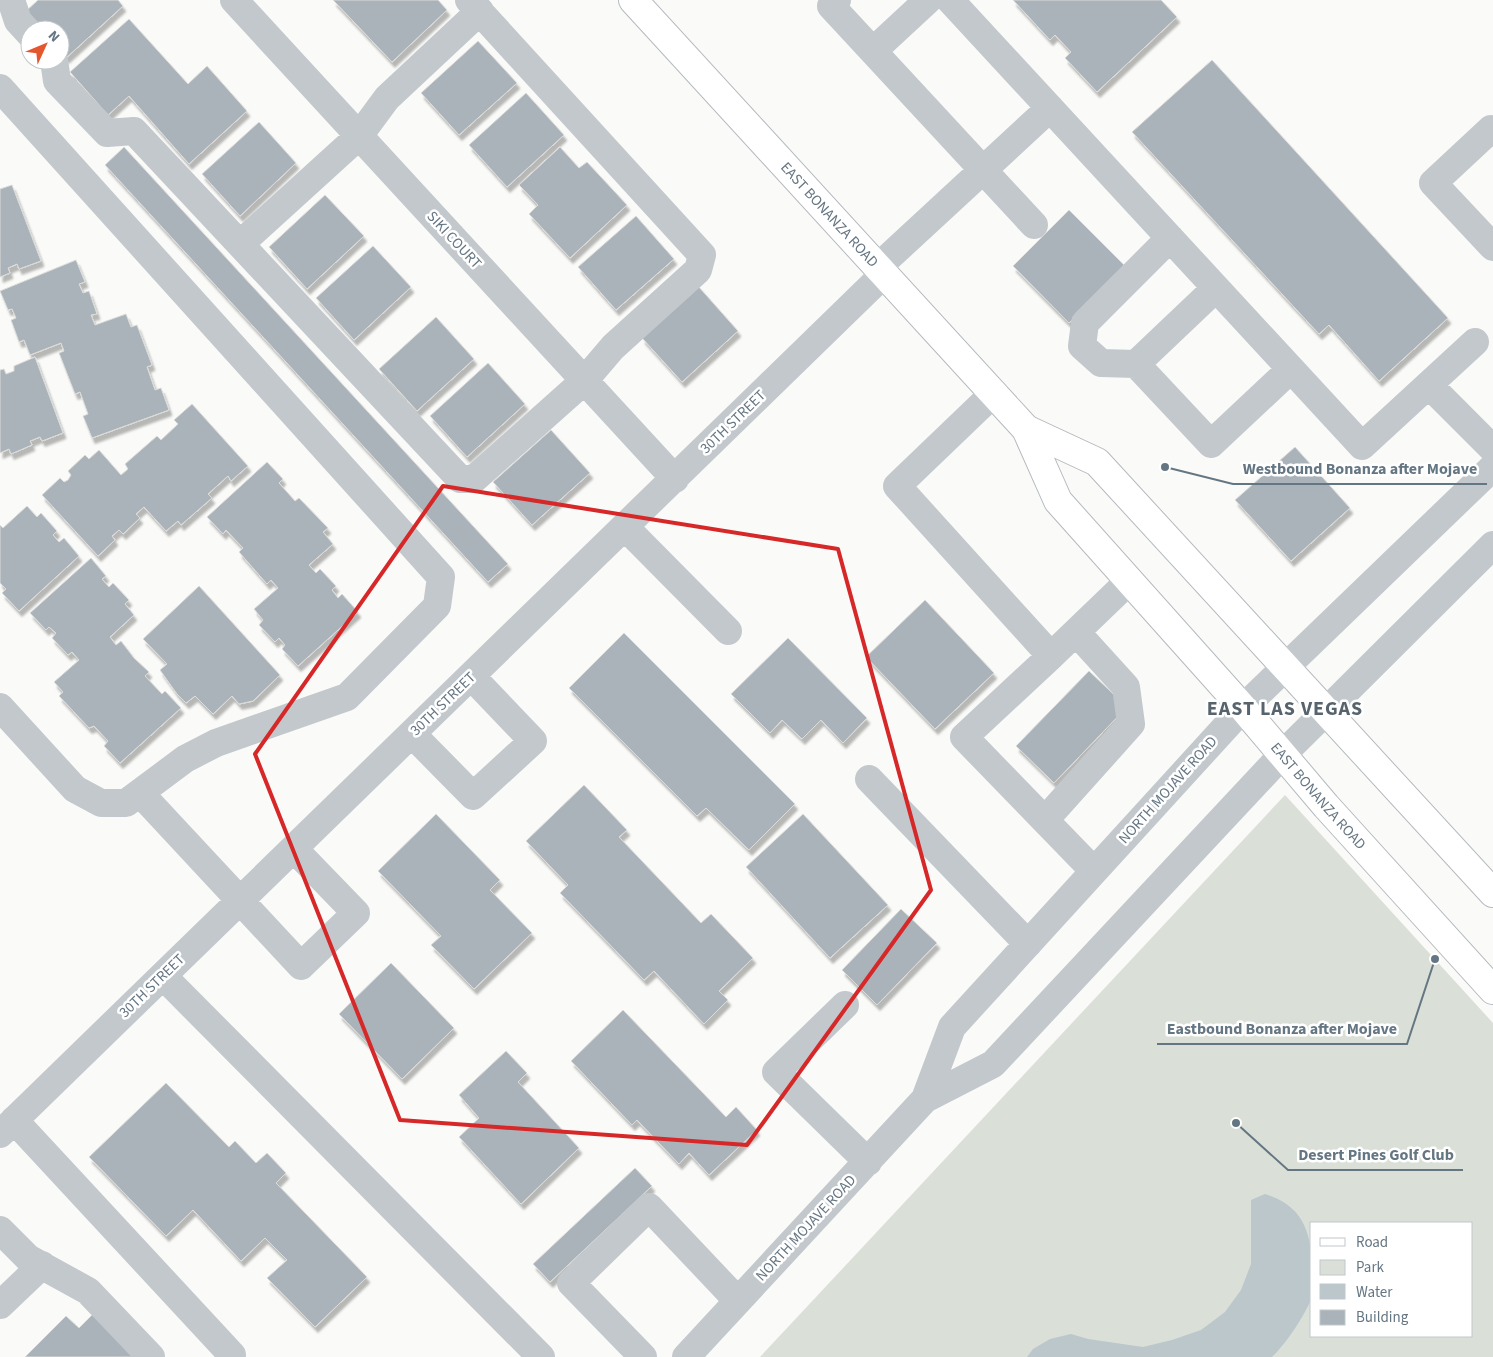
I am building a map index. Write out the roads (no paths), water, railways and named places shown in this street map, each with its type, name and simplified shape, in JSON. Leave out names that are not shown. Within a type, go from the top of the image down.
[{"type":"main road","name":"EAST BONANZA ROAD","points":[[633,0],[1026,429],[1058,501],[1243,708],[1326,806],[1493,990]]},
{"type":"main road","name":"EAST BONANZA ROAD","points":[[1026,429],[1097,462],[1493,893]]},
{"type":"street","points":[[11,0],[20,23]]},
{"type":"street","name":"SIKI COURT","points":[[234,0],[675,479]]},
{"type":"street","points":[[837,0],[831,6],[1034,225]]},
{"type":"street","points":[[873,51],[928,0]]},
{"type":"street","points":[[950,0],[1362,446],[1475,342]]},
{"type":"street","points":[[56,70],[57,80],[107,133],[134,131],[460,479],[474,479],[584,381],[613,347],[698,270],[702,254],[474,6],[387,98],[359,136],[240,244]]},
{"type":"street","points":[[0,88],[441,577],[437,606],[347,697],[216,743],[184,759],[126,803],[102,803],[76,790],[0,707]]},
{"type":"street","name":"30TH STREET","points":[[7,1127],[675,479],[983,170],[1050,108]]},
{"type":"street","points":[[1493,132],[1491,129],[1433,183],[1493,247]]},
{"type":"street","points":[[1170,238],[1085,323],[1082,346],[1101,363],[1136,364],[1216,288]]},
{"type":"street","points":[[1136,364],[1211,444],[1291,369]]},
{"type":"street","points":[[1429,385],[1493,449]]},
{"type":"street","points":[[994,393],[897,486],[1052,656]]},
{"type":"street","name":"NORTH MOJAVE ROAD","points":[[926,1099],[952,1027],[1243,708],[1493,468]]},
{"type":"street","points":[[625,527],[728,631]]},
{"type":"street","name":"NORTH MOJAVE ROAD","points":[[686,1357],[926,1099],[993,1064],[1283,754],[1493,545]]},
{"type":"street","points":[[1094,872],[964,737],[1052,656],[1129,581]]},
{"type":"street","points":[[1045,820],[1131,724],[1126,687],[1076,632]]},
{"type":"street","points":[[412,734],[473,796],[533,741],[471,676]]},
{"type":"street","points":[[869,778],[1028,944]]},
{"type":"street","points":[[140,793],[301,966],[356,913],[294,849]]},
{"type":"street","points":[[163,976],[541,1357]]},
{"type":"street","points":[[845,1005],[776,1072],[868,1162]]},
{"type":"street","points":[[7,1127],[232,1355]]},
{"type":"street","points":[[643,1357],[571,1283],[648,1207],[738,1301]]},
{"type":"street","points":[[0,1230],[28,1258],[88,1291],[151,1357]]},
{"type":"street","points":[[0,1305],[42,1265]]},
{"type":"water","points":[[1265,1194],[1279,1199],[1289,1206],[1304,1224],[1310,1246],[1310,1301],[1295,1328],[1272,1357],[1027,1357],[1033,1349],[1050,1339],[1071,1334],[1088,1339],[1143,1347],[1201,1330],[1225,1312],[1241,1290],[1251,1264],[1251,1200]]},
{"type":"place","name":"Westbound Bonanza after Mojave","points":[[1165,467]]},
{"type":"place","name":"Eastbound Bonanza after Mojave","points":[[1435,959]]},
{"type":"place","name":"Desert Pines Golf Club","points":[[1236,1123]]},
{"type":"district","name":"EAST LAS VEGAS","points":[[1285,709]]}]
